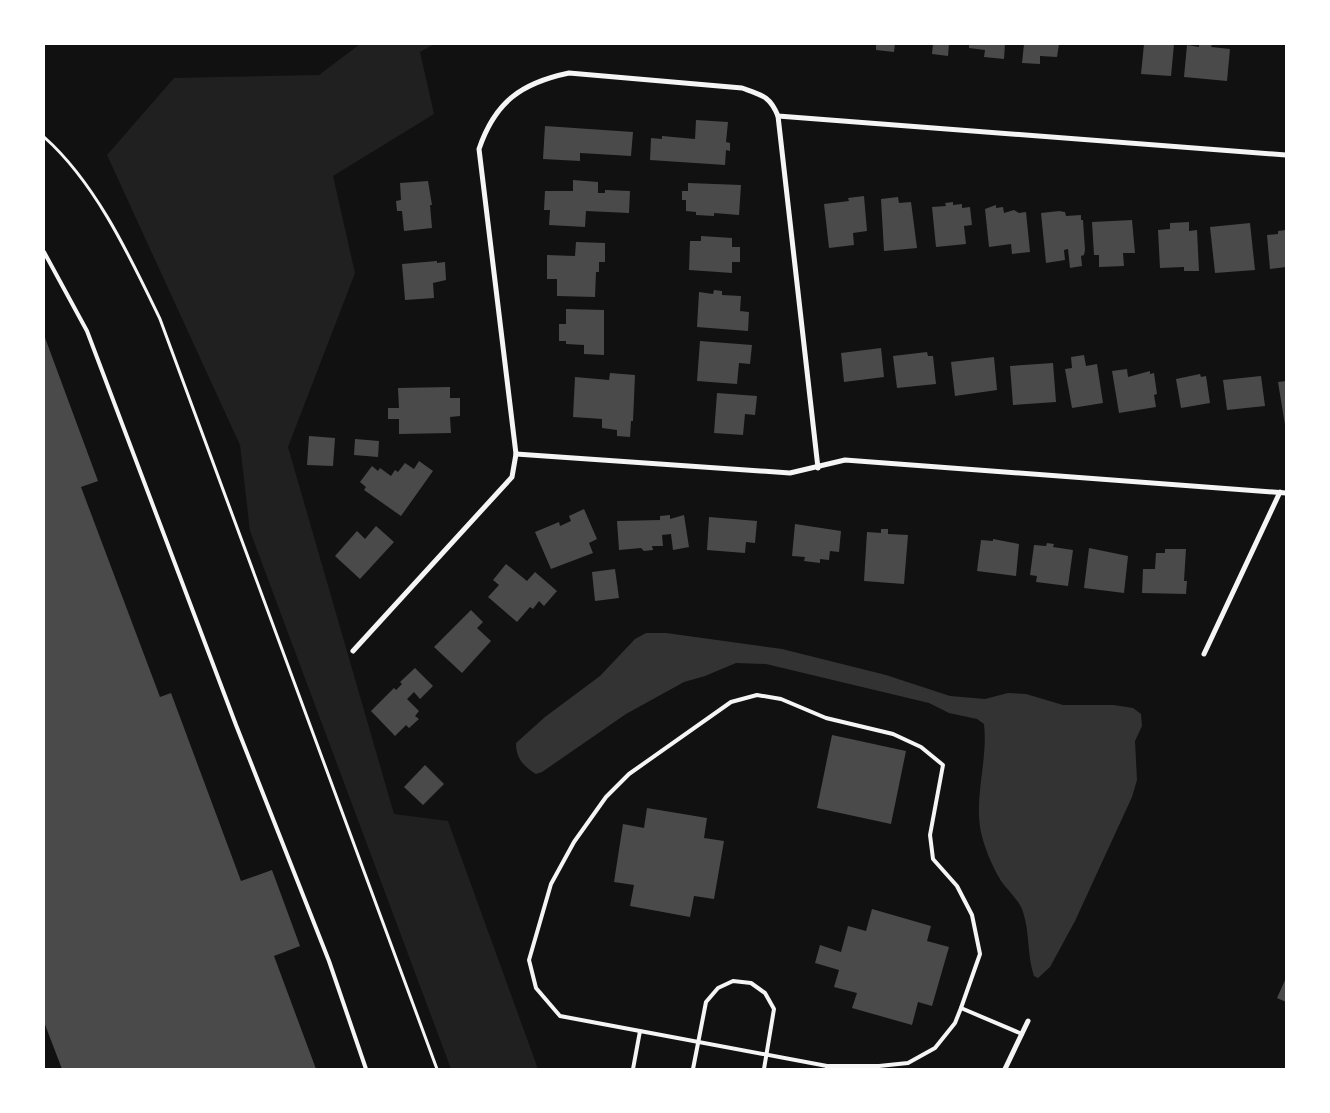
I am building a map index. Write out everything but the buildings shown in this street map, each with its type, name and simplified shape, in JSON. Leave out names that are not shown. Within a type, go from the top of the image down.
[{"type":"street","points":[[353,652],[512,477],[516,454],[479,149],[487,126],[502,105],[522,90],[545,78],[569,73],[742,88],[760,94],[772,102],[778,116],[818,468]]},
{"type":"street","points":[[778,116],[1286,155]]},
{"type":"street","points":[[516,454],[790,474],[845,460],[1286,493]]},
{"type":"street","points":[[1204,654],[1280,492]]},
{"type":"street","points":[[1005,1069],[1028,1021]]},
{"type":"lane","points":[[44,252],[91,340],[236,725],[328,961],[366,1069]]},
{"type":"lane","points":[[757,695],[782,698],[826,718],[893,734],[921,747],[943,765],[930,835],[933,859],[957,886],[972,915],[980,954],[961,1008],[955,1023],[935,1048],[908,1062],[879,1066],[827,1068],[767,1054],[560,1016],[536,988],[529,960],[551,884],[574,842],[606,797],[629,774],[731,702],[757,695]]},
{"type":"lane","points":[[693,1069],[706,1002],[718,988],[733,981],[751,983],[765,993],[774,1009],[764,1069]]},
{"type":"lane","points":[[961,1008],[1022,1034]]},
{"type":"lane","points":[[633,1069],[640,1032]]},
{"type":"path","points":[[44,137],[86,187],[127,252],[160,319],[437,1069]]},
{"type":"shaded area","points":[[360,44],[434,44],[420,52],[434,114],[333,176],[355,273],[288,447],[394,814],[448,821],[538,1069],[451,1069],[250,531],[240,445],[107,155],[174,78],[319,75]]},
{"type":"shaded area","points":[[646,633],[666,633],[782,649],[886,675],[950,696],[985,699],[1008,693],[1026,694],[1063,705],[1114,705],[1133,708],[1141,714],[1142,726],[1135,741],[1137,780],[1132,797],[1075,921],[1050,967],[1038,978],[1034,976],[1030,961],[1027,928],[1021,908],[1017,900],[1001,881],[983,841],[980,827],[979,801],[985,737],[984,724],[977,719],[949,713],[929,703],[766,664],[736,663],[705,676],[684,682],[626,714],[542,772],[536,774],[527,768],[519,757],[516,743],[545,717],[600,676],[635,639]]}]
